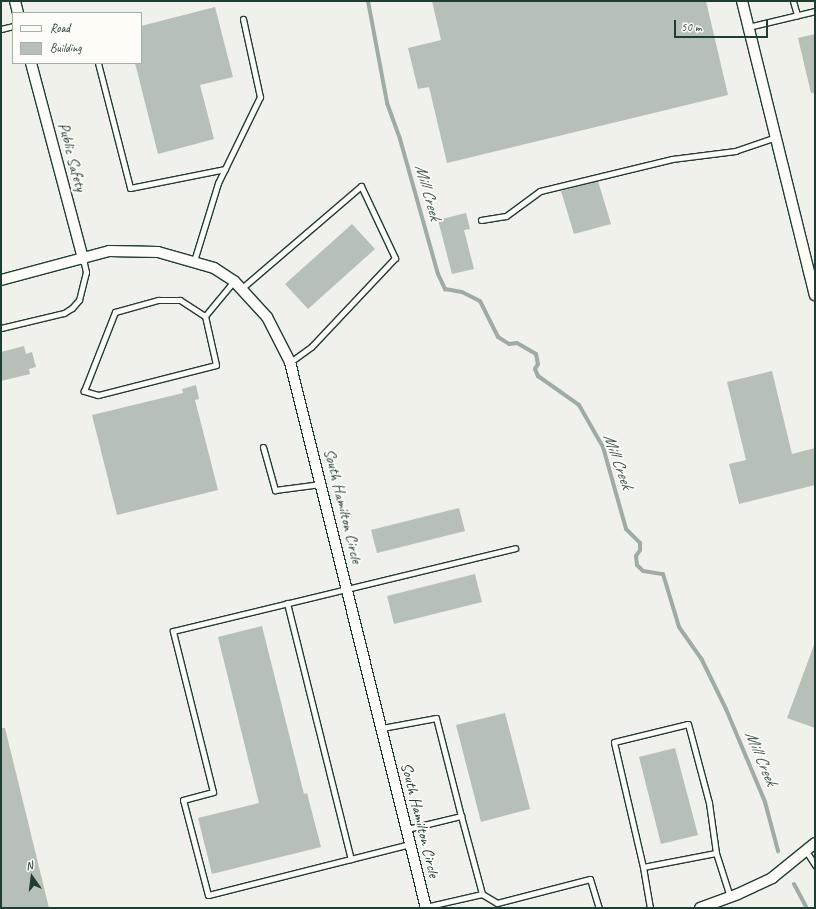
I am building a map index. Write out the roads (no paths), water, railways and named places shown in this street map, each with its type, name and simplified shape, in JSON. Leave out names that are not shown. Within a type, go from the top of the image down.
[{"type":"street","points":[[15,1],[18,12]]},
{"type":"street","points":[[742,1],[815,295]]},
{"type":"street","name":"Public Safety","points":[[31,64],[83,259]]},
{"type":"street","name":"South Hamilton Circle","points":[[1,280],[109,251],[132,250],[158,252],[194,261],[234,281],[267,317],[290,362],[408,829],[425,907]]},
{"type":"street","points":[[700,908],[730,897],[772,878],[806,852],[815,843]]},
{"type":"lane","points":[[794,1],[797,15]]},
{"type":"lane","points":[[748,27],[815,11]]},
{"type":"lane","points":[[194,261],[218,183],[260,97],[243,19]]},
{"type":"lane","points":[[1,29],[12,26]]},
{"type":"lane","points":[[98,64],[130,188],[225,169]]},
{"type":"lane","points":[[481,220],[506,216],[540,190],[672,159],[735,151],[776,137]]},
{"type":"lane","points":[[242,288],[279,254],[361,186],[395,258],[311,347],[290,362]]},
{"type":"lane","points":[[1,328],[64,313],[72,308],[78,300],[86,272],[83,259]]},
{"type":"lane","points":[[205,316],[234,281]]},
{"type":"lane","points":[[158,300],[180,300],[205,316],[216,365],[98,395],[84,391],[115,312],[158,300]]},
{"type":"lane","points":[[263,447],[275,490],[322,484]]},
{"type":"lane","points":[[411,844],[208,895],[183,800],[213,792],[173,631],[515,548]]},
{"type":"lane","points":[[287,603],[351,859]]},
{"type":"lane","points":[[382,728],[436,718],[482,894],[496,903],[590,879],[599,908]]},
{"type":"lane","points":[[650,908],[643,867],[614,742],[688,724],[709,803],[716,853],[730,897]]},
{"type":"lane","points":[[408,829],[461,816]]},
{"type":"lane","points":[[806,852],[815,865]]},
{"type":"lane","points":[[643,867],[716,853]]},
{"type":"lane","points":[[425,907],[482,894]]},
{"type":"waterway","name":"Mill Creek","points":[[368,1],[387,103],[400,139],[438,274],[445,289],[462,292],[480,301],[498,337],[509,344],[517,343],[536,354],[538,364],[535,369],[538,376],[579,405],[603,447],[626,529],[640,543],[640,550],[636,556],[637,565],[643,571],[663,574],[679,627],[701,658],[726,709],[765,802],[778,851]]},
{"type":"waterway","name":"Mill Creek","points":[[794,884],[807,908]]}]
